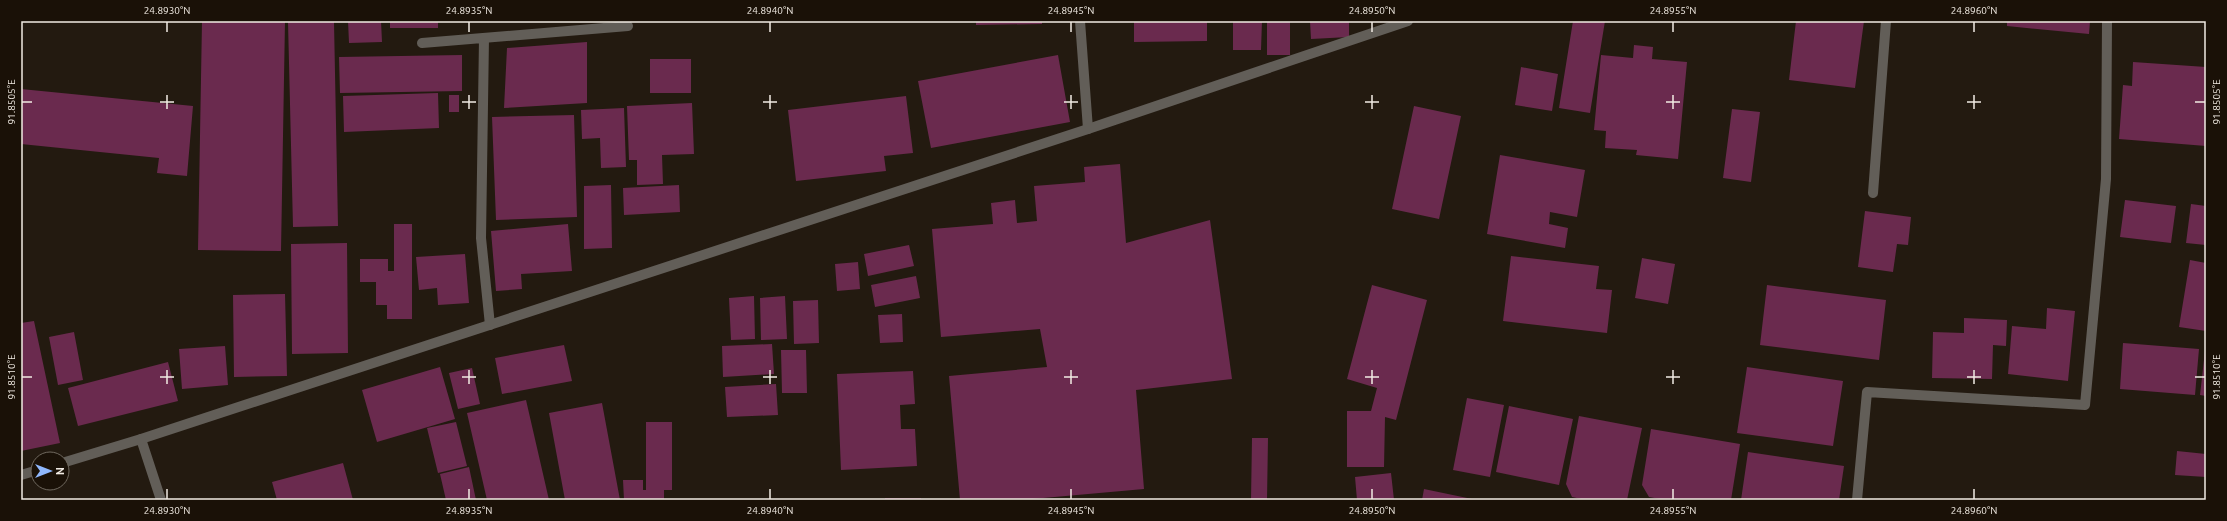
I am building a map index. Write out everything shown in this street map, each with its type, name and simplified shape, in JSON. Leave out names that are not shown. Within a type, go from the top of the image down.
[{"type":"street","points":[[1080,21],[1088,129]]},
{"type":"street","points":[[70,461],[141,439],[1088,129],[1408,21]]},
{"type":"street","points":[[1873,193],[1886,21]]},
{"type":"street","points":[[1857,500],[1867,392],[2085,405],[2106,179],[2107,21]]},
{"type":"street","points":[[422,43],[628,26]]},
{"type":"street","points":[[484,38],[481,238],[490,325]]},
{"type":"street","points":[[141,439],[161,500]]},
{"type":"building","points":[[202,21],[285,21],[281,251],[198,250]]},
{"type":"building","points":[[348,21],[381,21],[382,42],[349,43]]},
{"type":"building","points":[[390,21],[438,21],[438,28],[390,28]]},
{"type":"building","points":[[976,21],[1042,21],[1042,24],[976,25]]},
{"type":"building","points":[[1134,21],[1207,21],[1207,41],[1134,42]]},
{"type":"building","points":[[1233,21],[1262,21],[1261,50],[1233,50]]},
{"type":"building","points":[[1267,21],[1290,21],[1290,55],[1267,55]]},
{"type":"building","points":[[1310,21],[1349,21],[1349,37],[1311,39]]},
{"type":"building","points":[[1573,21],[1605,21],[1590,113],[1559,108]]},
{"type":"building","points":[[1796,21],[1864,21],[1855,88],[1789,80]]},
{"type":"building","points":[[2007,21],[2090,21],[2089,34],[2007,26]]},
{"type":"building","points":[[288,22],[334,22],[338,226],[293,227]]},
{"type":"building","points":[[587,42],[587,103],[504,108],[507,48]]},
{"type":"building","points":[[1634,45],[1653,47],[1652,59],[1687,62],[1678,159],[1636,155],[1637,150],[1605,148],[1606,131],[1594,130],[1601,55],[1633,58]]},
{"type":"building","points":[[462,55],[462,91],[340,93],[339,57]]},
{"type":"building","points":[[1058,55],[1070,122],[931,148],[918,81]]},
{"type":"building","points":[[650,59],[691,59],[691,93],[650,93]]},
{"type":"building","points":[[2133,62],[2206,67],[2206,146],[2119,139],[2123,85],[2132,86]]},
{"type":"building","points":[[1521,67],[1558,74],[1552,111],[1515,105]]},
{"type":"building","points":[[21,89],[193,106],[187,176],[157,173],[159,158],[21,144]]},
{"type":"building","points":[[438,93],[439,128],[344,132],[343,96]]},
{"type":"building","points":[[449,95],[459,95],[459,112],[449,112]]},
{"type":"building","points":[[906,96],[913,153],[884,156],[886,171],[796,181],[788,110]]},
{"type":"building","points":[[692,103],[694,154],[662,155],[663,184],[637,185],[637,160],[629,160],[627,106]]},
{"type":"building","points":[[1414,106],[1461,116],[1439,219],[1392,209]]},
{"type":"building","points":[[624,108],[626,167],[601,168],[600,138],[582,139],[581,110]]},
{"type":"building","points":[[1732,109],[1760,112],[1751,182],[1723,178]]},
{"type":"building","points":[[574,115],[577,217],[496,220],[492,117]]},
{"type":"building","points":[[1500,155],[1585,170],[1577,217],[1550,212],[1549,224],[1568,228],[1565,248],[1487,234]]},
{"type":"building","points":[[1120,164],[1126,243],[1210,220],[1232,379],[1136,390],[1144,489],[1021,500],[960,500],[949,376],[1047,367],[1040,329],[941,337],[932,229],[993,224],[991,203],[1015,200],[1017,223],[1037,221],[1034,186],[1085,182],[1084,167]]},
{"type":"building","points":[[611,185],[612,248],[584,249],[584,186]]},
{"type":"building","points":[[679,185],[680,212],[624,215],[623,188]]},
{"type":"building","points":[[2125,200],[2176,206],[2171,243],[2120,237]]},
{"type":"building","points":[[2191,204],[2206,206],[2206,245],[2186,243]]},
{"type":"building","points":[[1865,211],[1911,217],[1908,245],[1897,244],[1893,272],[1858,267]]},
{"type":"building","points":[[394,224],[412,224],[412,319],[387,319],[387,305],[376,305],[376,282],[360,282],[360,259],[388,259],[388,271],[394,271]]},
{"type":"building","points":[[568,224],[572,271],[521,274],[522,289],[496,291],[491,231]]},
{"type":"building","points":[[347,243],[348,353],[292,354],[291,244]]},
{"type":"building","points":[[909,245],[914,266],[868,276],[864,254]]},
{"type":"building","points":[[465,254],[469,303],[438,305],[437,288],[419,290],[416,257]]},
{"type":"building","points":[[1511,256],[1599,266],[1596,289],[1612,290],[1607,333],[1503,321]]},
{"type":"building","points":[[1642,258],[1675,264],[1668,304],[1635,298]]},
{"type":"building","points":[[2190,260],[2206,263],[2206,331],[2179,327]]},
{"type":"building","points":[[858,262],[860,289],[837,291],[835,264]]},
{"type":"building","points":[[916,276],[920,298],[875,307],[871,285]]},
{"type":"building","points":[[1372,285],[1427,300],[1396,420],[1385,417],[1384,467],[1347,467],[1347,411],[1371,411],[1377,388],[1347,379]]},
{"type":"building","points":[[1767,285],[1886,300],[1879,360],[1760,345]]},
{"type":"building","points":[[285,294],[287,376],[234,377],[233,295]]},
{"type":"building","points":[[754,296],[755,339],[731,340],[729,298]]},
{"type":"building","points":[[785,296],[787,339],[761,340],[760,298]]},
{"type":"building","points":[[818,300],[819,343],[794,344],[793,301]]},
{"type":"building","points":[[2047,308],[2075,311],[2068,381],[2008,374],[2012,326],[2046,329]]},
{"type":"building","points":[[902,314],[903,342],[880,343],[878,315]]},
{"type":"building","points":[[1964,318],[2007,320],[2006,346],[1993,345],[1992,379],[1932,378],[1933,332],[1964,333]]},
{"type":"building","points":[[34,321],[60,443],[21,451],[21,323]]},
{"type":"building","points":[[74,332],[83,380],[58,385],[49,337]]},
{"type":"building","points":[[2123,343],[2199,349],[2195,395],[2120,389]]},
{"type":"building","points":[[772,344],[774,374],[723,377],[722,346]]},
{"type":"building","points":[[564,345],[572,381],[502,394],[495,358]]},
{"type":"building","points":[[225,346],[228,385],[182,389],[179,349]]},
{"type":"building","points":[[781,350],[806,350],[807,393],[782,393]]},
{"type":"building","points":[[2206,351],[2206,396],[2200,395]]},
{"type":"building","points":[[168,362],[178,401],[78,426],[68,388]]},
{"type":"building","points":[[440,367],[455,419],[377,442],[362,390]]},
{"type":"building","points":[[1747,367],[1843,381],[1833,446],[1737,433]]},
{"type":"building","points":[[472,368],[480,404],[458,409],[449,373]]},
{"type":"building","points":[[913,371],[915,404],[900,405],[901,429],[915,429],[917,466],[841,470],[837,374]]},
{"type":"building","points":[[776,384],[778,415],[727,417],[725,387]]},
{"type":"building","points":[[1467,398],[1504,405],[1490,477],[1453,470]]},
{"type":"building","points":[[526,400],[549,500],[487,500],[467,413]]},
{"type":"building","points":[[602,403],[620,500],[565,500],[549,413]]},
{"type":"building","points":[[1509,406],[1573,419],[1559,485],[1496,472]]},
{"type":"building","points":[[1579,416],[1642,428],[1627,500],[1586,500],[1572,497],[1566,484]]},
{"type":"building","points":[[456,422],[467,466],[438,473],[427,428]]},
{"type":"building","points":[[646,422],[672,422],[672,490],[664,490],[664,500],[624,500],[623,480],[643,480],[643,490],[646,490]]},
{"type":"building","points":[[1651,429],[1740,444],[1731,500],[1665,500],[1649,497],[1642,485]]},
{"type":"building","points":[[1252,438],[1268,438],[1267,500],[1251,500]]},
{"type":"building","points":[[2177,451],[2206,454],[2206,477],[2175,475]]},
{"type":"building","points":[[1748,452],[1844,466],[1839,500],[1741,500]]},
{"type":"building","points":[[343,463],[353,500],[277,500],[272,482]]},
{"type":"building","points":[[469,467],[476,500],[446,500],[440,474]]},
{"type":"building","points":[[1391,473],[1394,500],[1357,500],[1355,477]]},
{"type":"building","points":[[1424,489],[1472,499],[1472,500],[1422,500]]},
{"type":"building","points":[[885,498],[921,498],[921,500],[885,500]]}]
